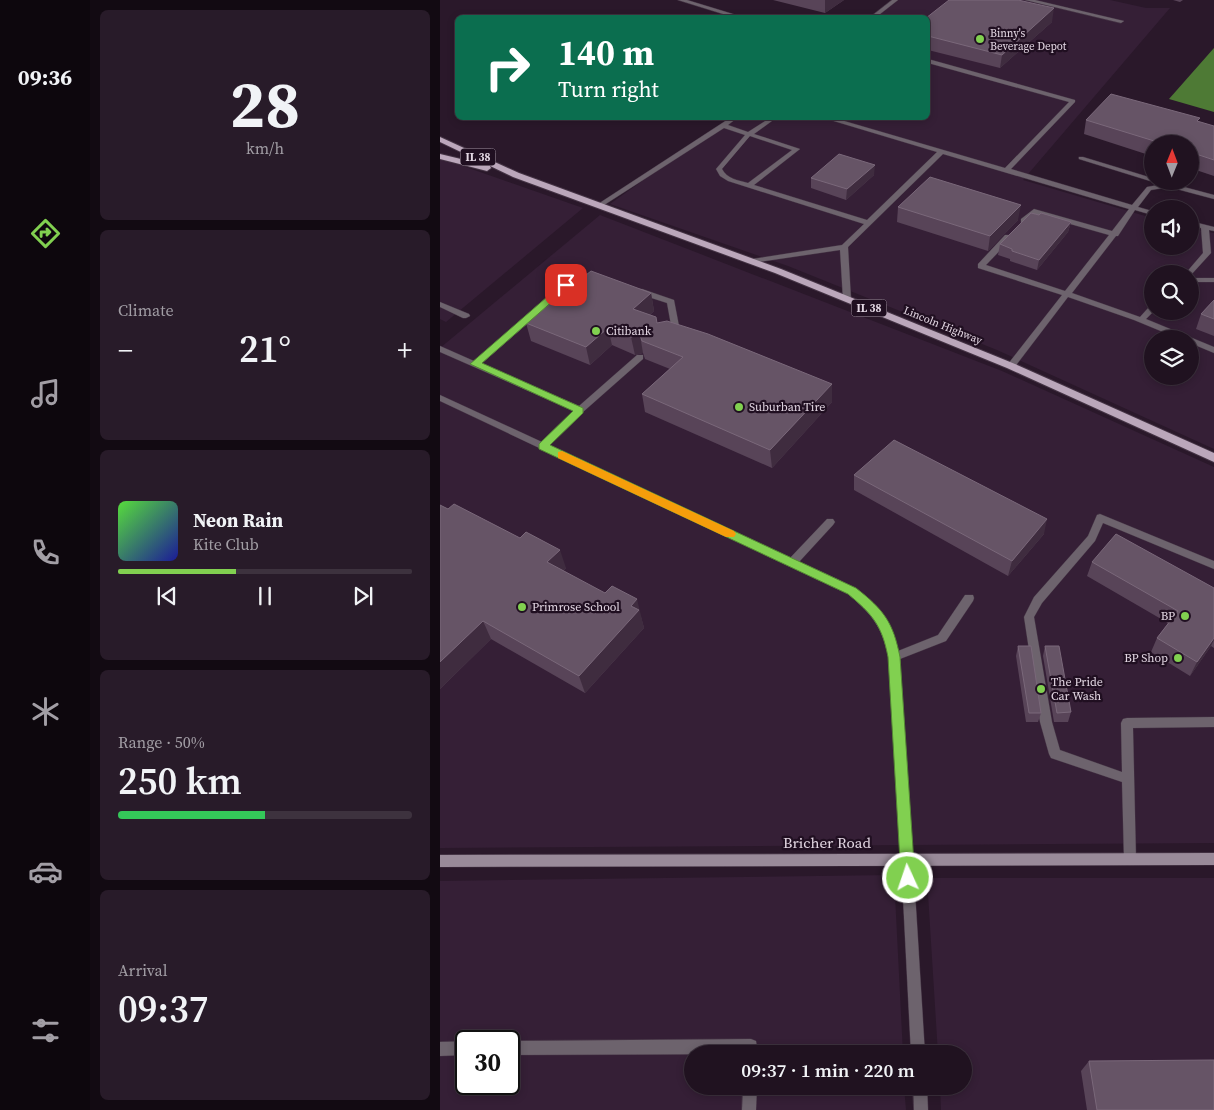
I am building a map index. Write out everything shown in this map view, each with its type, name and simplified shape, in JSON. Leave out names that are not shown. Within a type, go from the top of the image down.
[{"type":"main road","name":"Lincoln Highway","points":[[440,139],[516,176]]},
{"type":"main road","name":"Lincoln Highway","points":[[440,156],[516,176],[752,261],[1011,366],[1214,458]]},
{"type":"street","points":[[681,0],[734,15]]},
{"type":"street","points":[[874,15],[895,0]]},
{"type":"street","points":[[1028,0],[1121,21]]},
{"type":"street","points":[[930,61],[1073,101],[1006,171]]},
{"type":"street","points":[[599,206],[731,120]]},
{"type":"street","points":[[770,120],[749,134],[719,169],[722,175],[730,180],[869,223]]},
{"type":"street","points":[[836,120],[1144,211]]},
{"type":"street","points":[[722,125],[797,149],[749,186]]},
{"type":"street","points":[[752,261],[844,247],[941,152]]},
{"type":"street","points":[[1081,158],[1144,178]]},
{"type":"street","points":[[1011,366],[1135,209],[1148,190]]},
{"type":"street","points":[[1188,190],[1214,197]]},
{"type":"street","points":[[1021,224],[1034,211],[1115,234]]},
{"type":"street","points":[[1199,226],[1214,229]]},
{"type":"street","points":[[1197,265],[1207,253],[1205,228]]},
{"type":"street","points":[[1014,231],[981,266],[1066,296],[1142,319],[1168,330]]},
{"type":"street","points":[[844,247],[847,299]]},
{"type":"street","points":[[475,364],[566,285],[599,277]]},
{"type":"street","points":[[1199,280],[1214,280]]},
{"type":"street","points":[[626,287],[672,302],[675,326],[664,337]]},
{"type":"street","points":[[440,304],[466,316]]},
{"type":"street","points":[[1199,343],[1214,350]]},
{"type":"street","points":[[440,348],[580,410]]},
{"type":"street","points":[[543,446],[580,410],[640,357]]},
{"type":"street","points":[[440,398],[852,591],[873,608],[889,633],[894,657],[917,1045]]},
{"type":"street","points":[[1128,779],[1055,754],[1046,722],[1029,617],[1038,600],[1092,538],[1100,518],[1214,565]]},
{"type":"street","points":[[792,563],[830,522]]},
{"type":"street","points":[[894,657],[942,638],[968,598]]},
{"type":"street","points":[[1130,859],[1127,723],[1214,722]]},
{"type":"street","name":"Bricher Road","points":[[440,860],[1214,859]]},
{"type":"street","points":[[520,1048],[684,1047]]},
{"type":"street","points":[[440,1049],[455,1048]]},
{"type":"street","points":[[749,1110],[750,1095]]},
{"type":"street","points":[[920,1095],[921,1110]]},
{"type":"shaded area","points":[[893,0],[1110,0],[1146,8],[1170,8],[1023,180],[1144,216],[1144,255],[1199,255],[1199,230],[1214,233],[1214,449],[997,350],[788,266],[610,204],[727,120],[930,120],[930,15],[872,15]]},
{"type":"shaded area","points":[[1214,48],[1214,112],[1169,99]]},
{"type":"shaded area","points":[[440,158],[583,208],[446,322],[440,319]]},
{"type":"shaded area","points":[[600,215],[1002,371],[1214,467],[1214,843],[440,848],[440,348]]},
{"type":"shaded area","points":[[894,875],[903,1045],[684,1045],[684,1095],[905,1095],[906,1110],[440,1110],[440,881]]},
{"type":"shaded area","points":[[927,878],[1214,878],[1214,1110],[941,1110],[940,1095],[972,1095],[972,1045],[937,1045]]},
{"type":"building","name":"Binny's Beverage Depot","points":[[949,0],[1018,0],[1054,8],[1002,55],[930,37],[930,15]]},
{"type":"building","points":[[1111,94],[1200,118],[1197,121],[1214,126],[1214,160],[1199,155],[1199,135],[1144,135],[1144,138],[1086,120]]},
{"type":"building","points":[[839,154],[875,165],[847,189],[811,178]]},
{"type":"building","points":[[930,177],[1021,205],[990,236],[898,207]]},
{"type":"building","points":[[1031,213],[1039,215],[1041,213],[1071,222],[1039,260],[1012,251],[1012,249],[1000,244]]},
{"type":"building","points":[[591,271],[651,293],[633,309],[656,317],[657,323],[667,321],[708,334],[832,384],[770,450],[642,394],[683,357],[642,341],[640,335],[631,337],[608,328],[586,347],[526,323]]},
{"type":"building","points":[[1214,300],[1214,319],[1201,314]]},
{"type":"building","points":[[894,440],[1047,519],[1012,561],[854,475]]},
{"type":"building","name":"Primrose School","points":[[454,504],[520,538],[526,532],[560,550],[547,562],[605,593],[612,586],[637,599],[631,606],[639,610],[579,676],[483,621],[440,662],[440,505],[448,509]]},
{"type":"building","name":"BP","points":[[1116,534],[1214,588],[1214,638],[1197,662],[1157,638],[1178,611],[1092,562]]},
{"type":"building","points":[[1018,646],[1031,646],[1041,713],[1029,713]]},
{"type":"building","points":[[1045,646],[1059,646],[1071,712],[1057,713]]},
{"type":"building","points":[[1214,1060],[1214,1110],[1097,1110],[1089,1061]]},
{"type":"slow traffic","points":[[562,455],[730,534]]},
{"type":"place","name":"Binny's Beverage Depot","points":[[980,39]]},
{"type":"place","name":"Citibank","points":[[596,331]]},
{"type":"place","name":"Suburban Tire","points":[[739,407]]},
{"type":"place","name":"Primrose School","points":[[522,607]]},
{"type":"place","name":"BP","points":[[1185,616]]},
{"type":"place","name":"BP Shop","points":[[1178,658]]},
{"type":"place","name":"The Pride Car Wash","points":[[1041,689]]},
{"type":"route","points":[[566,285],[475,364],[580,410],[543,446],[852,591],[873,608],[889,633],[894,657],[908,878]]}]
